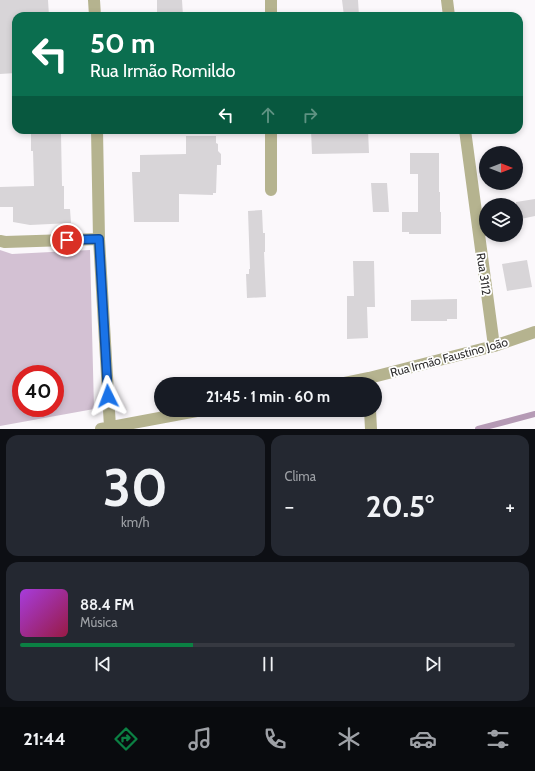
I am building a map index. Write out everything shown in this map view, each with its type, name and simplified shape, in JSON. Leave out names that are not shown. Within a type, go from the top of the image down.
[{"type":"street","points":[[94,0],[95,12]]},
{"type":"street","points":[[271,12],[272,0]]},
{"type":"street","points":[[447,0],[448,12]]},
{"type":"street","points":[[97,134],[105,428],[164,417]]},
{"type":"street","points":[[271,134],[271,190]]},
{"type":"street","name":"Rua 3112","points":[[466,134],[494,346]]},
{"type":"street","points":[[0,241],[99,239]]},
{"type":"street","name":"Rua Irmão Faustino João","points":[[382,377],[494,346],[535,332]]},
{"type":"street","points":[[370,417],[371,429]]},
{"type":"shaded area","points":[[0,250],[12,254],[90,250],[94,409],[64,414],[64,365],[12,365],[12,417],[50,417],[0,426]]},
{"type":"building","points":[[0,0],[48,0],[49,12],[12,12],[12,73],[0,74]]},
{"type":"building","points":[[157,0],[182,0],[183,12],[157,12]]},
{"type":"building","points":[[342,0],[358,0],[359,12],[344,12]]},
{"type":"building","points":[[31,134],[61,134],[64,209],[70,209],[71,223],[30,225],[13,222],[13,207],[0,207],[0,187],[34,186],[33,151],[31,151]]},
{"type":"building","points":[[311,134],[368,134],[369,153],[312,154]]},
{"type":"building","points":[[186,136],[216,136],[218,151],[221,154],[221,165],[217,165],[216,193],[213,193],[213,195],[179,194],[179,222],[134,222],[132,172],[140,172],[140,155],[186,154]]},
{"type":"building","points":[[410,153],[439,153],[441,234],[409,234],[409,232],[402,232],[402,212],[418,212],[418,174],[410,174]]},
{"type":"building","points":[[371,183],[387,183],[389,212],[373,212]]},
{"type":"building","points":[[535,199],[535,216],[523,219],[523,201]]},
{"type":"building","points":[[262,210],[263,233],[265,233],[264,252],[266,297],[247,298],[246,274],[249,274],[250,269],[248,211]]},
{"type":"building","points":[[527,260],[532,287],[507,291],[502,264]]},
{"type":"building","points":[[353,261],[374,261],[375,307],[367,307],[368,338],[347,339],[347,296],[354,296]]},
{"type":"building","points":[[457,299],[457,319],[447,319],[447,321],[411,321],[411,300]]},
{"type":"waterway","points":[[478,429],[535,414]]},
{"type":"route","points":[[67,240],[99,239],[108,396]]}]
